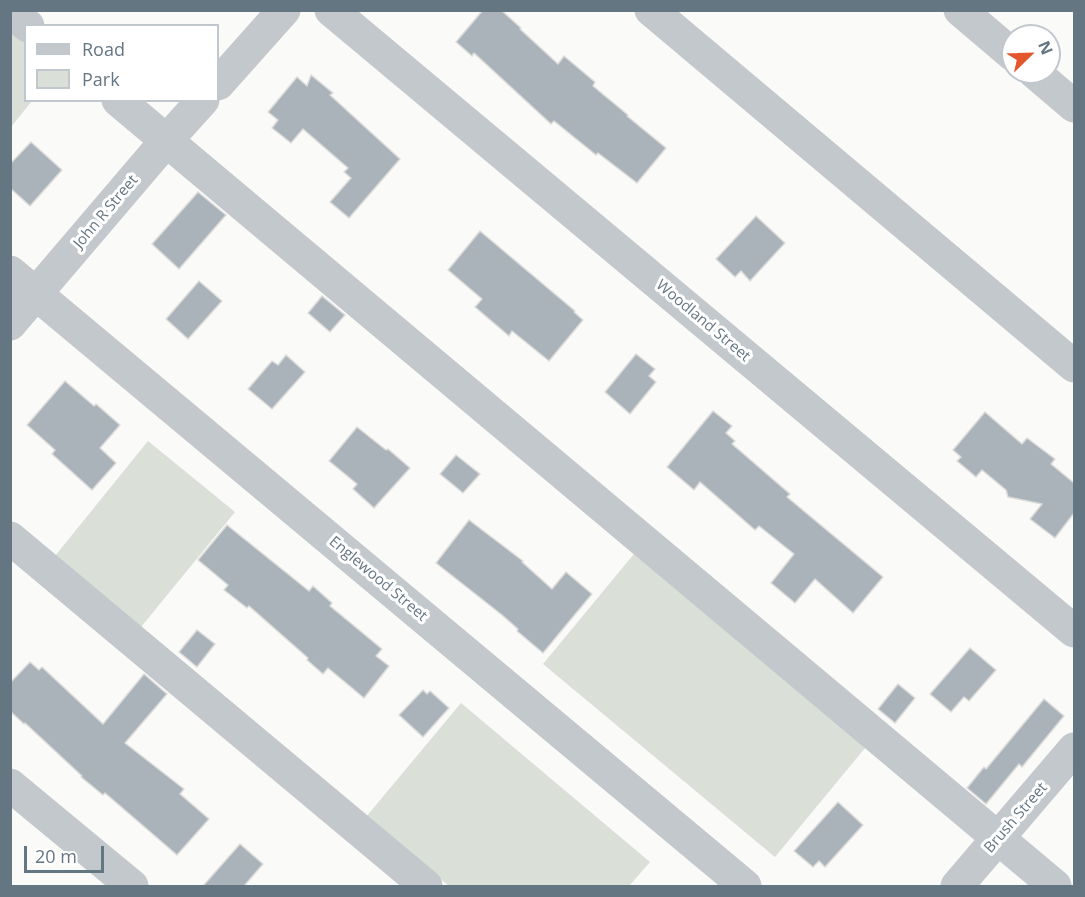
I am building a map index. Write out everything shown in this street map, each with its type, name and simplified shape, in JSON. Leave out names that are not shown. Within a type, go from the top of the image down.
[{"type":"street","points":[[219,83],[284,10]]},
{"type":"street","name":"Woodland Street","points":[[331,10],[1074,631]]},
{"type":"street","points":[[651,10],[1074,366]]},
{"type":"street","points":[[960,10],[1001,45]]},
{"type":"street","points":[[10,11],[26,24]]},
{"type":"street","points":[[1048,84],[1074,106]]},
{"type":"street","points":[[120,102],[1055,886]]},
{"type":"street","name":"John R Street","points":[[10,324],[201,102]]},
{"type":"street","name":"Englewood Street","points":[[10,272],[745,886]]},
{"type":"street","points":[[10,538],[426,886]]},
{"type":"street","name":"Brush Street","points":[[957,886],[1074,749]]},
{"type":"street","points":[[10,784],[132,886]]},
{"type":"green space","points":[[10,24],[24,36],[24,102],[31,102],[11,127]]},
{"type":"green space","points":[[148,441],[235,512],[141,627],[55,556]]},
{"type":"green space","points":[[638,549],[870,742],[775,857],[543,664]]},
{"type":"green space","points":[[461,703],[650,862],[629,886],[449,886],[366,817]]},
{"type":"building","points":[[483,10],[501,10],[558,64],[564,56],[595,82],[593,86],[666,148],[637,183],[598,153],[596,155],[554,121],[551,124],[474,53],[472,56],[456,42]]},
{"type":"building","points":[[311,75],[333,93],[330,95],[400,159],[349,218],[330,202],[351,178],[344,172],[348,168],[303,129],[291,143],[272,128],[278,120],[268,112],[297,77],[307,86]]},
{"type":"building","points":[[31,142],[62,170],[30,206],[10,188],[10,164]]},
{"type":"building","points":[[198,192],[226,215],[179,269],[152,244]]},
{"type":"building","points":[[756,216],[785,243],[750,281],[741,271],[735,277],[716,259]]},
{"type":"building","points":[[480,231],[583,320],[549,361],[512,331],[509,336],[475,307],[482,299],[448,270]]},
{"type":"building","points":[[199,281],[222,301],[188,339],[166,319]]},
{"type":"building","points":[[322,296],[345,315],[330,332],[308,313]]},
{"type":"building","points":[[636,354],[655,369],[649,376],[656,382],[630,414],[605,392]]},
{"type":"building","points":[[286,355],[305,372],[272,409],[248,389],[272,361],[278,365]]},
{"type":"building","points":[[65,381],[120,425],[100,448],[116,463],[92,490],[52,454],[55,450],[27,425]]},
{"type":"building","points":[[713,411],[732,426],[726,433],[735,441],[732,444],[790,494],[787,497],[883,577],[853,613],[815,579],[795,603],[771,583],[794,554],[759,526],[755,530],[700,482],[694,490],[667,467]]},
{"type":"building","points":[[985,412],[1022,444],[1027,438],[1055,459],[1051,464],[1074,483],[1074,513],[1055,538],[1030,519],[1042,504],[1008,497],[1006,490],[982,470],[976,477],[957,461],[961,457],[953,450]]},
{"type":"building","points":[[357,427],[410,468],[374,508],[353,489],[357,484],[329,461]]},
{"type":"building","points":[[456,455],[480,474],[463,493],[440,474]]},
{"type":"building","points":[[469,520],[523,561],[552,589],[566,572],[592,594],[543,653],[502,615],[436,563]]},
{"type":"building","points":[[227,525],[309,591],[313,586],[332,603],[330,606],[382,649],[376,656],[389,666],[364,698],[328,668],[323,674],[249,606],[247,608],[224,590],[228,585],[198,560]]},
{"type":"building","points":[[197,630],[215,644],[197,667],[179,652]]},
{"type":"building","points":[[970,648],[996,670],[969,701],[964,697],[951,712],[930,694]]},
{"type":"building","points":[[30,662],[39,670],[42,667],[103,724],[144,674],[167,694],[125,743],[184,789],[180,794],[209,819],[177,855],[105,793],[103,795],[81,777],[10,711],[10,683]]},
{"type":"building","points":[[898,684],[915,698],[895,723],[878,709]]},
{"type":"building","points":[[423,690],[427,694],[430,691],[449,708],[423,737],[399,715]]},
{"type":"building","points":[[1044,699],[1064,716],[1022,767],[1019,764],[986,804],[967,788],[984,767],[986,769]]},
{"type":"building","points":[[838,802],[863,825],[825,867],[819,861],[813,867],[794,851]]},
{"type":"building","points":[[240,844],[263,864],[244,886],[203,886]]}]
